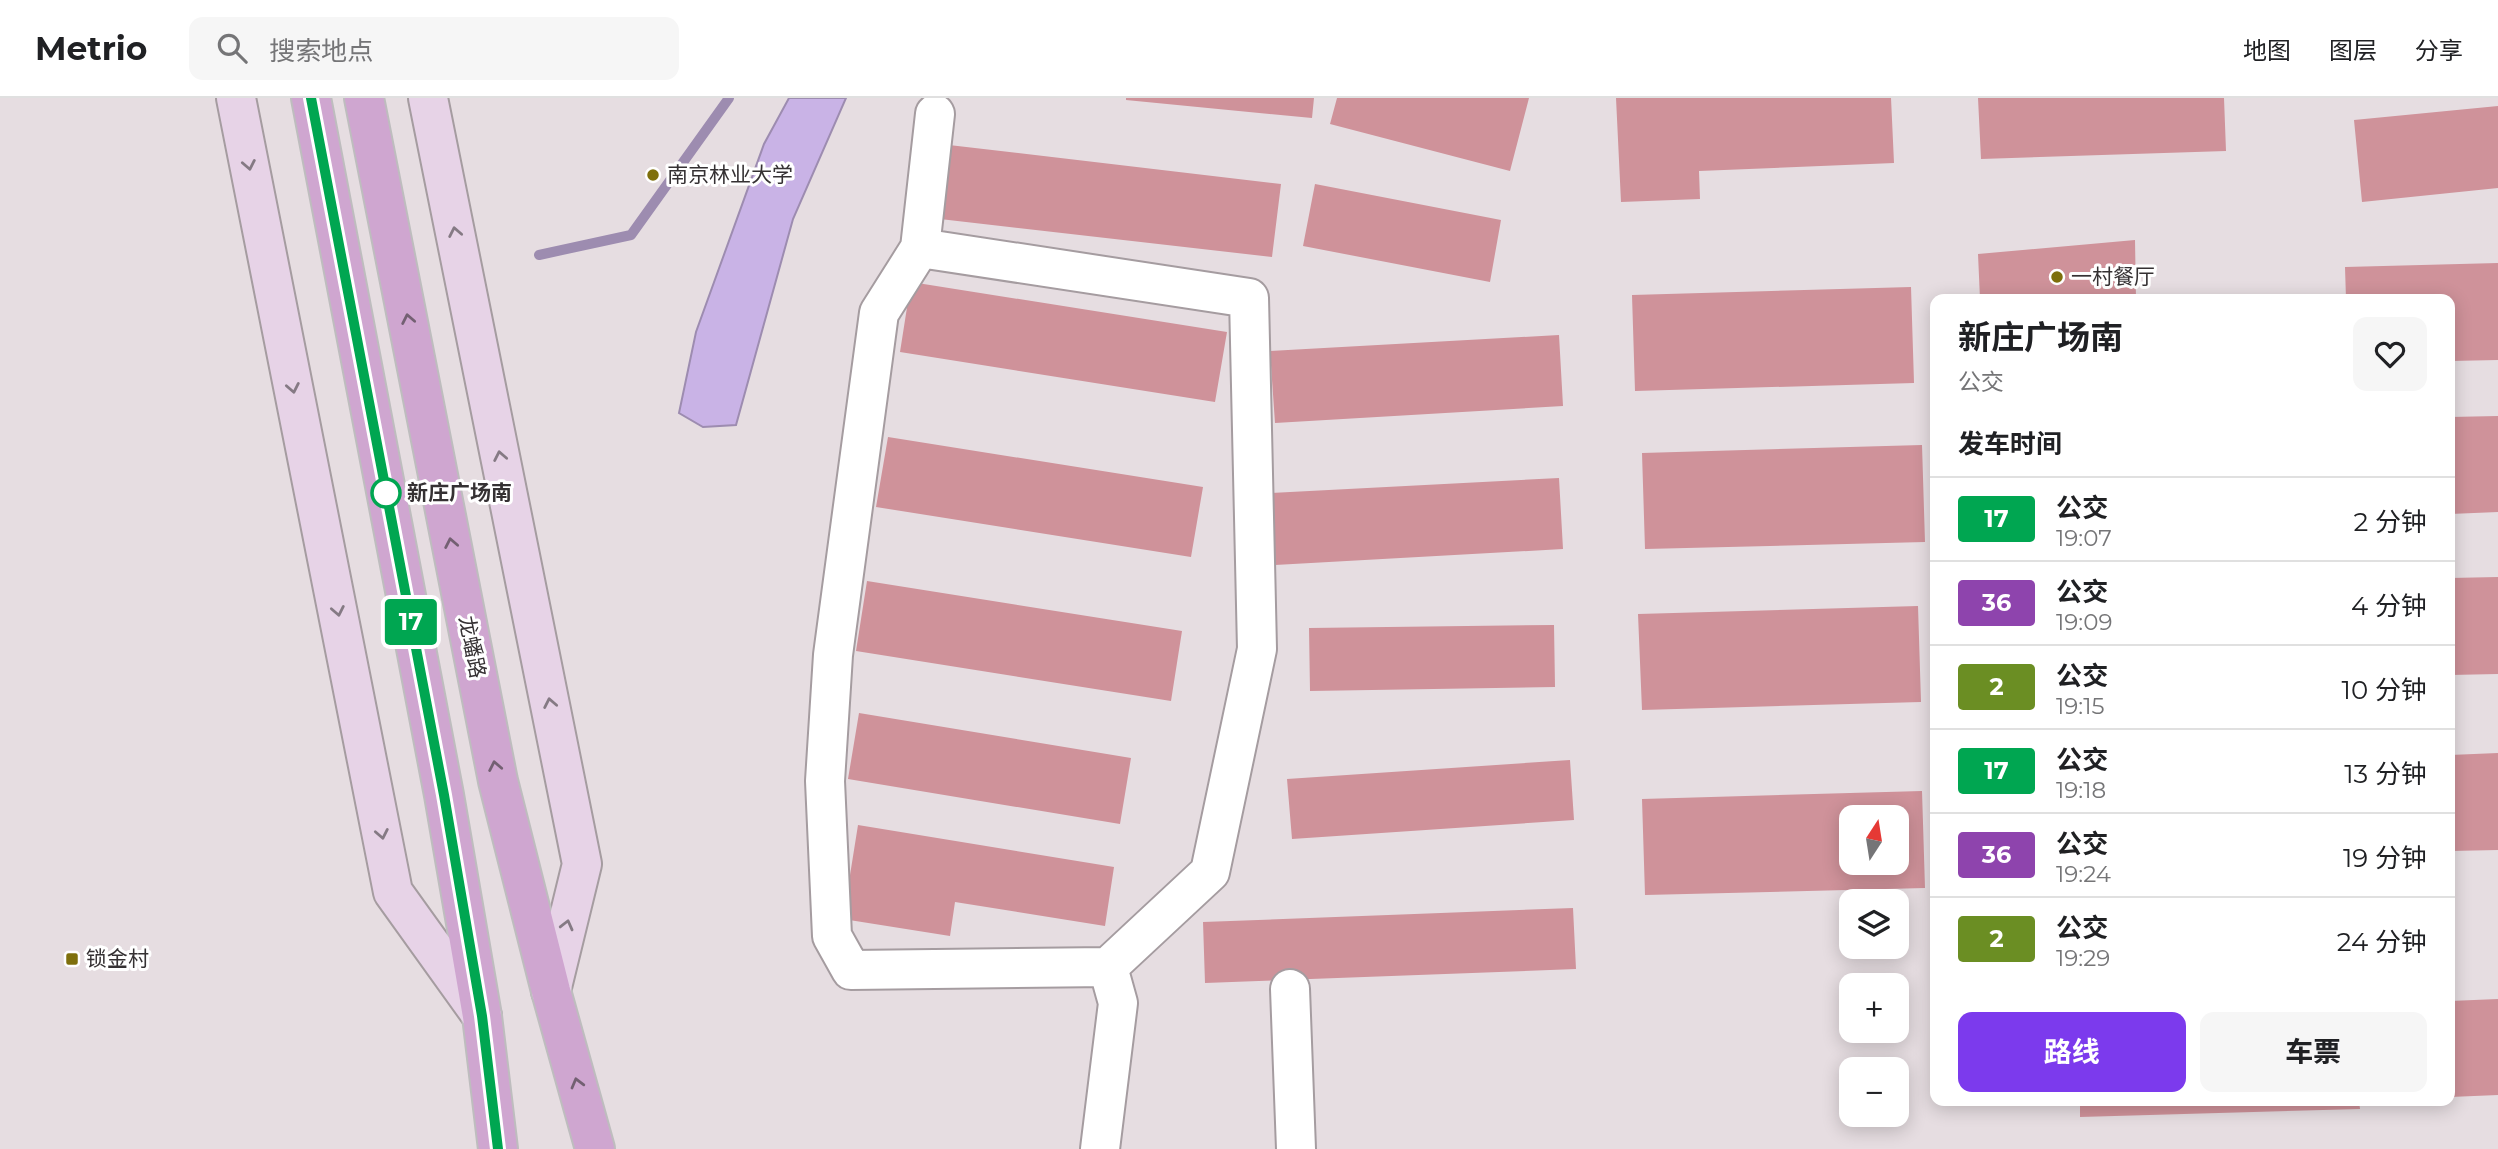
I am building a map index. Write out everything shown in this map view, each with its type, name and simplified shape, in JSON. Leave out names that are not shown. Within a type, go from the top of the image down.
[{"type":"main road","points":[[236,98],[393,892],[482,1016]]},
{"type":"main road","points":[[311,98],[453,844],[482,1016],[498,1149]]},
{"type":"main road","name":"龙蟠路","points":[[364,98],[495,768],[551,991],[595,1149]]},
{"type":"main road","points":[[428,98],[582,864],[551,991]]},
{"type":"street","points":[[920,248],[1249,298],[1257,649],[1210,872],[1108,968],[851,971],[832,936],[825,781],[833,655],[879,313],[920,248],[935,114]]},
{"type":"street","points":[[1100,1149],[1118,1003],[1108,968]]},
{"type":"street","points":[[1290,989],[1296,1149]]},
{"type":"shaded area","points":[[789,98],[846,98],[793,219],[736,425],[703,427],[679,413],[696,332],[764,144]]},
{"type":"building","points":[[1126,98],[1314,98],[1312,118]]},
{"type":"building","points":[[1337,98],[1529,98],[1510,171],[1330,124]]},
{"type":"building","points":[[1616,98],[1891,98],[1894,163],[1699,171],[1700,199],[1621,202]]},
{"type":"building","points":[[1978,98],[2224,98],[2226,151],[1981,159]]},
{"type":"building","points":[[2498,106],[2498,188],[2362,202],[2354,120]]},
{"type":"building","points":[[949,145],[1281,184],[1272,257],[940,219]]},
{"type":"building","points":[[1315,184],[1501,220],[1490,282],[1303,246]]},
{"type":"building","name":"一村餐厅","points":[[2135,240],[2136,294],[1980,294],[1978,254]]},
{"type":"building","points":[[2498,263],[2498,360],[2455,361],[2455,294],[2346,294],[2345,267]]},
{"type":"building","points":[[911,282],[1227,332],[1215,402],[900,352]]},
{"type":"building","points":[[1911,287],[1914,383],[1635,391],[1632,295]]},
{"type":"building","points":[[1559,335],[1563,406],[1275,423],[1270,351]]},
{"type":"building","points":[[2498,416],[2498,512],[2455,514],[2455,417]]},
{"type":"building","points":[[888,437],[1203,487],[1191,557],[876,507]]},
{"type":"building","points":[[1922,445],[1925,542],[1645,549],[1642,453]]},
{"type":"building","points":[[1559,478],[1563,549],[1275,565],[1271,493]]},
{"type":"building","points":[[2498,577],[2498,674],[2455,675],[2455,578]]},
{"type":"building","points":[[867,581],[1182,631],[1171,701],[856,651]]},
{"type":"building","points":[[1918,606],[1921,702],[1642,710],[1638,614]]},
{"type":"building","points":[[1554,625],[1555,687],[1310,691],[1309,628]]},
{"type":"building","points":[[859,713],[1131,758],[1120,824],[848,779]]},
{"type":"building","points":[[2498,753],[2498,850],[2455,851],[2455,755]]},
{"type":"building","points":[[1570,760],[1574,820],[1292,839],[1287,779]]},
{"type":"building","points":[[1922,791],[1925,888],[1645,895],[1642,799]]},
{"type":"building","points":[[858,825],[1114,867],[1105,926],[955,902],[950,936],[843,919]]},
{"type":"building","points":[[1573,908],[1576,969],[1205,983],[1203,922]]},
{"type":"building","points":[[2498,999],[2498,1095],[2455,1097],[2455,1001]]},
{"type":"building","points":[[2080,1106],[2360,1106],[2360,1109],[2080,1117]]},
{"type":"waterway","points":[[539,255],[631,235],[729,98]]},
{"type":"bus line","name":"17","points":[[311,98],[444,795],[482,1016],[498,1149]]},
{"type":"place","name":"南京林业大学","points":[[653,175]]},
{"type":"place","name":"一村餐厅","points":[[2057,277]]},
{"type":"place","name":"新庄广场南","points":[[386,493]]},
{"type":"place","name":"锁金村","points":[[72,959]]}]
